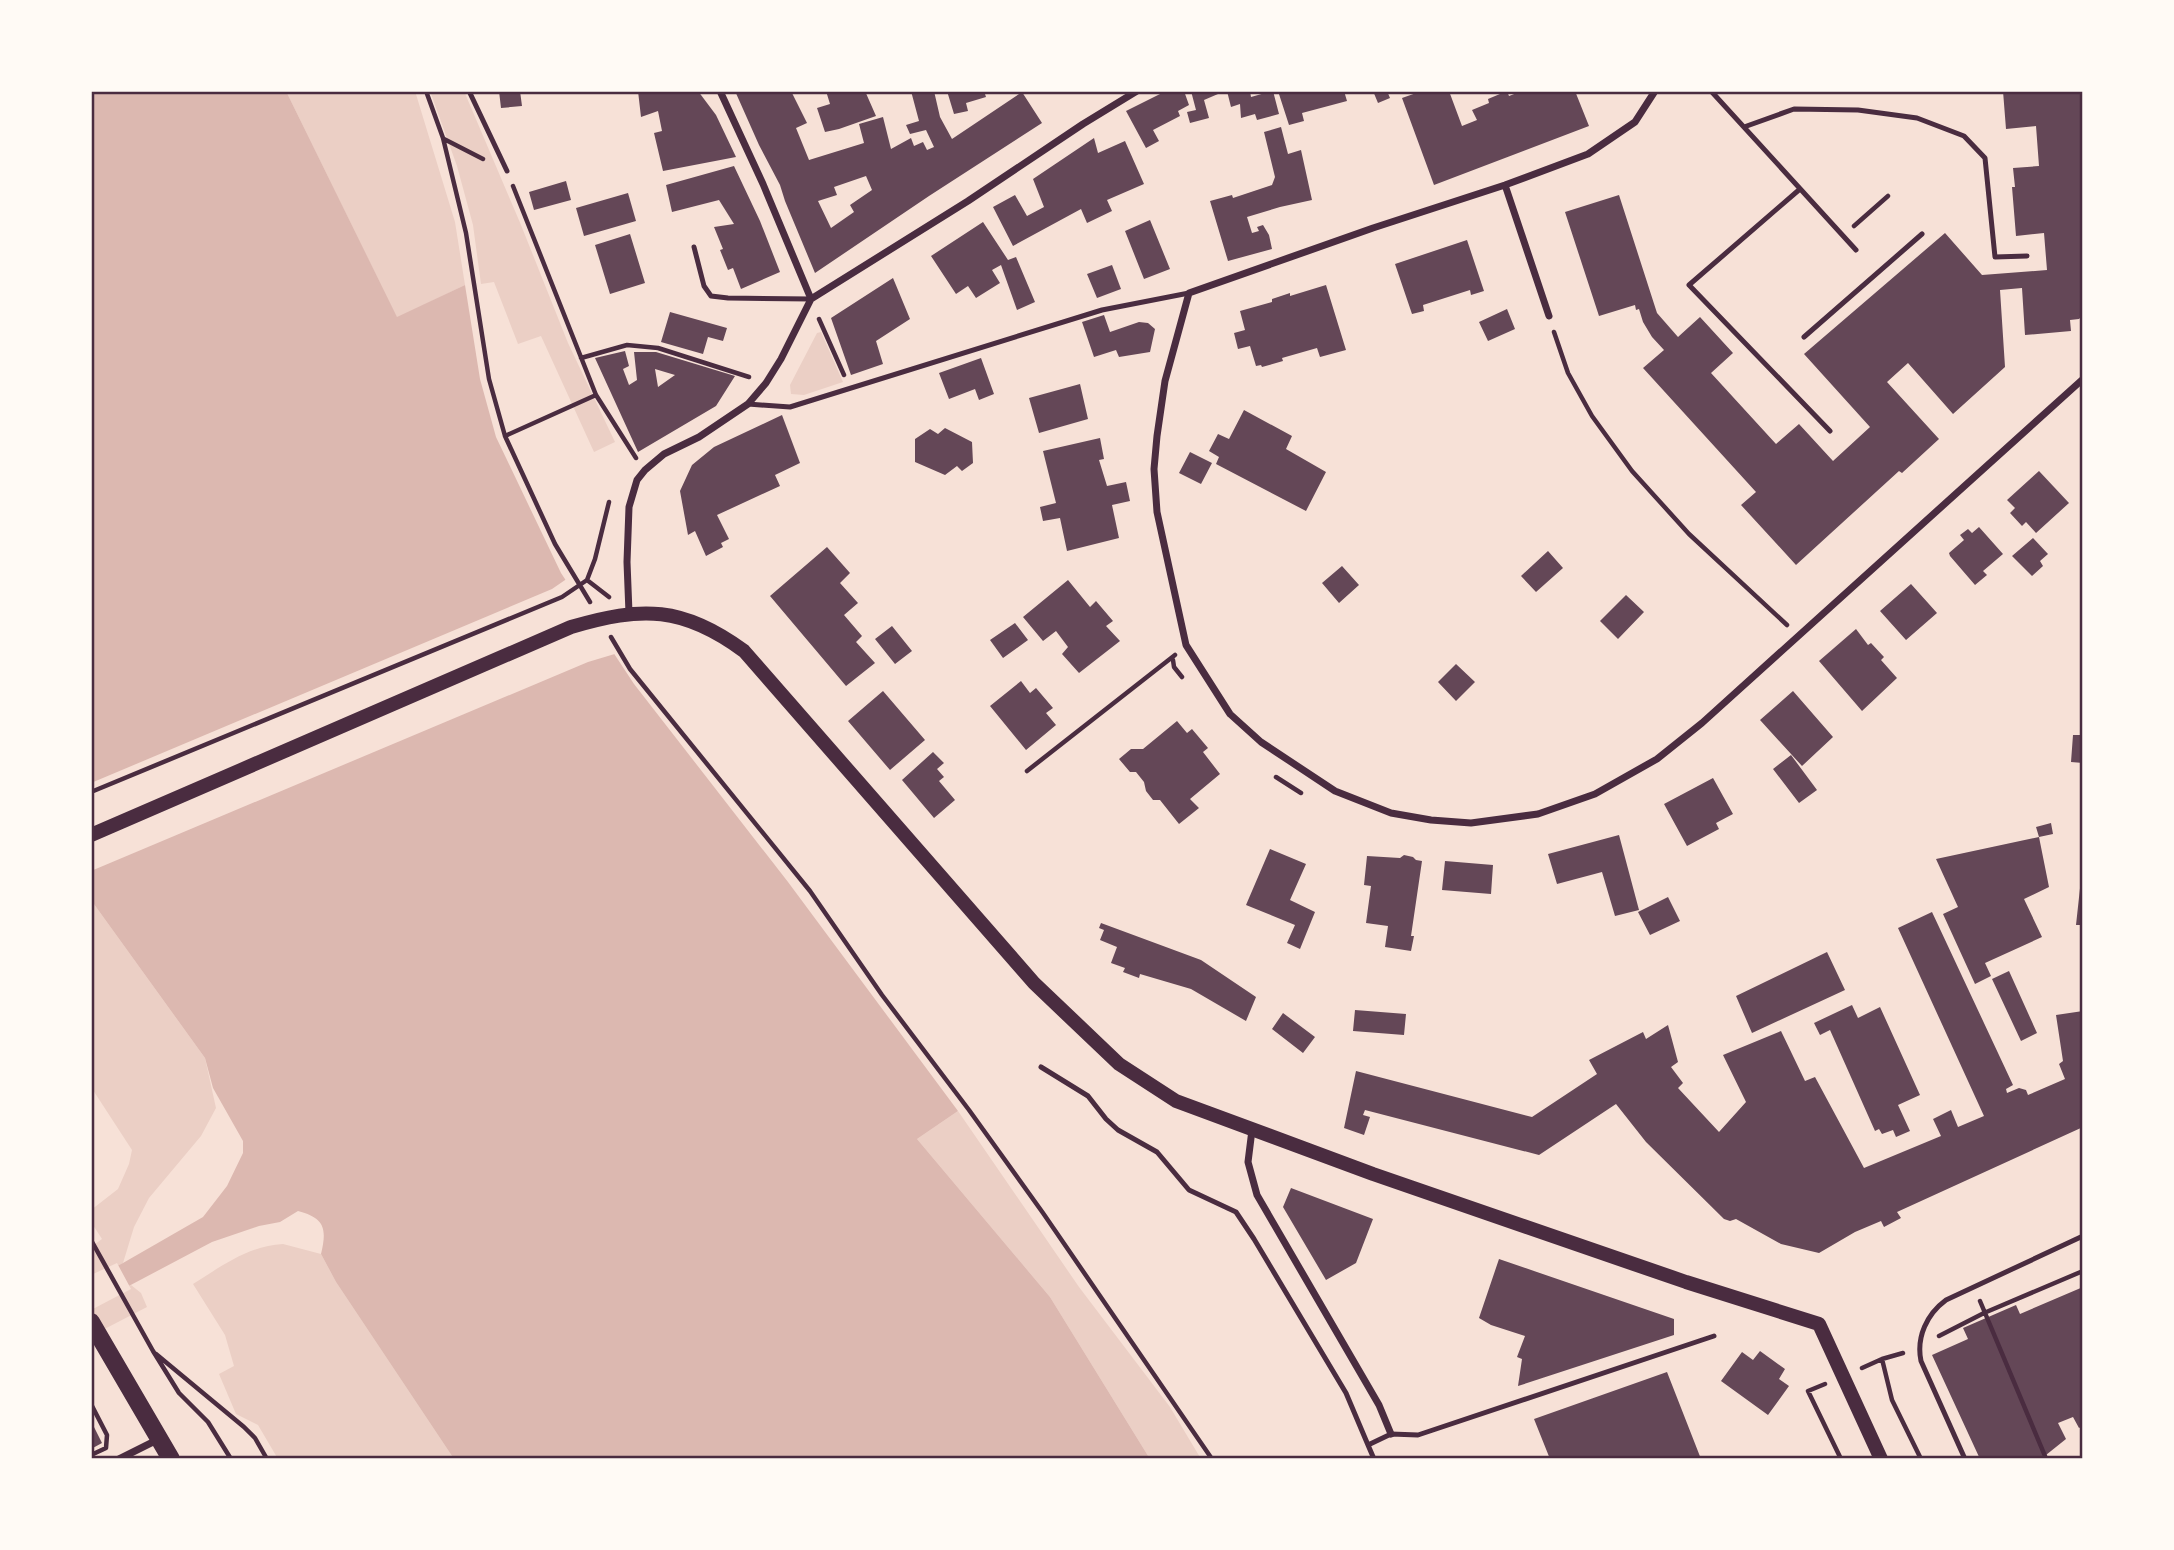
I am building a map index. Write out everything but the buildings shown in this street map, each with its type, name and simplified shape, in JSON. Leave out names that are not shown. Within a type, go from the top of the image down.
[{"type":"main road","points":[[91,835],[600,615],[656,613],[683,618],[721,634],[744,651],[1034,983],[1119,1063],[1176,1101],[1252,1130],[1686,1282],[1819,1324],[1881,1459]]},
{"type":"main road","points":[[94,1328],[171,1459]]},
{"type":"street","points":[[720,91],[763,184],[810,299]]},
{"type":"street","points":[[629,613],[629,507],[637,480],[664,454],[699,437],[748,404],[781,359],[810,299],[968,201],[1137,91]]},
{"type":"street","points":[[1655,91],[1635,122],[1588,154],[1189,293],[1165,381],[1154,469],[1157,512],[1186,645],[1230,714],[1261,742],[1335,792],[1391,813],[1471,823],[1538,814],[1595,794],[1657,759],[1702,723],[2083,379]]},
{"type":"street","points":[[1505,185],[1549,316]]},
{"type":"street","points":[[1252,1130],[1248,1162],[1257,1195],[1379,1405],[1391,1434]]},
{"type":"street","points":[[119,1459],[159,1439]]},
{"type":"lane","points":[[469,91],[508,171]]},
{"type":"lane","points":[[1711,91],[1856,250]]},
{"type":"lane","points":[[1744,127],[1794,109],[1858,110],[1917,118],[1964,136],[1985,158],[1995,257],[2027,256]]},
{"type":"lane","points":[[1800,189],[1689,285],[1830,431]]},
{"type":"lane","points":[[1804,337],[1922,234]]},
{"type":"lane","points":[[694,247],[704,286],[711,296],[810,299]]},
{"type":"lane","points":[[748,404],[790,407],[1102,310],[1189,293]]},
{"type":"lane","points":[[1041,1067],[1088,1096],[1118,1130],[1157,1152],[1189,1190],[1236,1212],[1346,1393],[1374,1459]]},
{"type":"lane","points":[[1965,1459],[1930,1382],[1919,1349],[1928,1319],[1946,1300],[2083,1236]]},
{"type":"lane","points":[[1368,1445],[1391,1434],[1418,1436],[1714,1336]]},
{"type":"path","points":[[426,91],[443,138],[466,233],[489,379],[505,436],[555,544],[600,615]]},
{"type":"path","points":[[443,138],[508,171],[596,395],[645,470]]},
{"type":"path","points":[[1843,236],[1888,196]]},
{"type":"path","points":[[810,299],[850,387]]},
{"type":"path","points":[[1549,316],[1568,373],[1592,416],[1632,471],[1689,534],[1798,635]]},
{"type":"path","points":[[581,358],[627,345],[658,348],[735,372]]},
{"type":"path","points":[[505,436],[596,395]]},
{"type":"path","points":[[91,792],[562,597],[587,580],[608,506]]},
{"type":"path","points":[[610,635],[630,669],[810,891],[882,995],[970,1110],[1044,1213],[1212,1459]]},
{"type":"path","points":[[1027,771],[1186,645]]},
{"type":"path","points":[[1169,646],[1174,667],[1189,687]]},
{"type":"path","points":[[1272,774],[1304,794]]},
{"type":"path","points":[[91,1240],[179,1393],[208,1422],[231,1459]]},
{"type":"path","points":[[1841,1459],[1808,1391],[1882,1359],[1919,1349],[1984,1313],[2083,1272]]},
{"type":"path","points":[[1984,1313],[2045,1456]]},
{"type":"path","points":[[153,1351],[244,1427],[255,1438],[267,1459]]},
{"type":"path","points":[[1882,1359],[1892,1400],[1921,1459]]},
{"type":"path","points":[[91,1404],[107,1434],[106,1448],[91,1455]]},
{"type":"shaded area","points":[[91,91],[286,91],[397,317],[465,285],[480,379],[496,437],[561,573],[634,684],[788,882],[958,1111],[917,1139],[1050,1297],[1150,1459],[454,1459],[336,1282],[321,1254],[324,1238],[319,1221],[298,1211],[280,1222],[212,1242],[91,1306],[91,1279],[203,1217],[227,1186],[243,1153],[243,1141],[213,1088],[205,1058],[91,900]]},
{"type":"shaded area","points":[[286,91],[415,91],[455,222],[465,285],[397,318]]},
{"type":"shaded area","points":[[430,91],[464,91],[568,343],[615,442],[594,452],[541,336],[518,344],[494,282],[481,284],[473,225],[457,166]]},
{"type":"shaded area","points":[[821,332],[843,382],[804,395],[791,394],[790,385],[817,333]]},
{"type":"shaded area","points":[[91,900],[205,1058],[216,1108],[201,1136],[149,1198],[134,1227],[123,1263],[91,1279],[91,1247],[102,1239],[91,1222],[91,1210],[118,1189],[132,1150],[91,1087]]},
{"type":"shaded area","points":[[958,1111],[1079,1287],[1170,1407],[1201,1459],[1150,1459],[1050,1297],[917,1139]]},
{"type":"shaded area","points":[[283,1244],[321,1254],[336,1282],[454,1459],[278,1459],[258,1425],[236,1414],[219,1374],[234,1366],[225,1335],[193,1284],[247,1253]]},
{"type":"shaded area","points":[[131,1285],[141,1293],[147,1307],[91,1336],[91,1306]]},
{"type":"pier","points":[[568,578],[618,653],[588,662],[91,871],[91,783],[552,589]]},
{"type":"pier","points":[[117,1263],[131,1289],[91,1310],[91,1275]]}]
